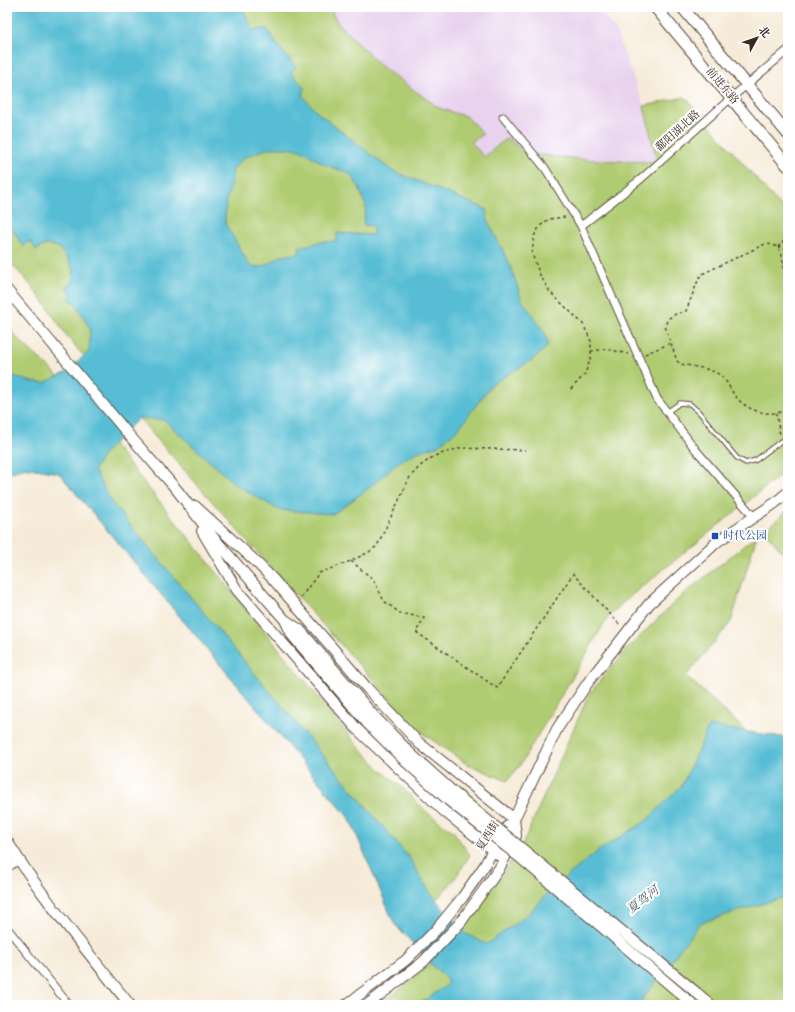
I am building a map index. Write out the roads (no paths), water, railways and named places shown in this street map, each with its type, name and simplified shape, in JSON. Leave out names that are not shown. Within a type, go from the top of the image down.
[{"type":"main road","name":"前进东路","points":[[655,7],[788,166]]},
{"type":"main road","name":"前进东路","points":[[682,7],[788,134]]},
{"type":"street","name":"鄱阳湖北路","points":[[581,226],[641,179],[731,98],[788,50]]},
{"type":"street","points":[[502,117],[545,168],[581,226],[657,399],[696,450],[754,517]]},
{"type":"street","points":[[7,290],[128,435],[177,490],[213,537],[285,620],[300,630],[405,761],[447,799],[518,856],[692,1004]]},
{"type":"street","points":[[177,490],[272,578],[367,688],[419,743],[514,819],[557,730],[589,681],[649,604],[718,541],[775,503],[788,492]]},
{"type":"street","points":[[177,490],[237,590],[357,730],[444,811],[504,859]]},
{"type":"street","points":[[371,720],[452,791],[711,1005]]},
{"type":"street","name":"夏西街","points":[[346,1005],[406,960],[435,930],[462,898],[485,865],[501,834],[514,819]]},
{"type":"street","name":"夏西街","points":[[367,1005],[423,962],[460,923],[498,869],[516,836],[514,819]]},
{"type":"street","points":[[7,841],[19,860],[70,929],[130,1005]]},
{"type":"street","points":[[7,868],[19,860]]},
{"type":"street","points":[[7,928],[69,1005]]},
{"type":"lane","points":[[667,412],[680,403],[690,404],[699,412],[737,458],[746,463],[756,460],[781,441],[788,441]]},
{"type":"water","name":"夏驾河","points":[[7,7],[241,7],[254,30],[267,29],[276,43],[296,67],[291,72],[305,89],[302,95],[318,113],[391,170],[486,209],[488,221],[510,265],[522,300],[545,333],[548,346],[532,360],[492,384],[460,427],[439,445],[417,452],[399,462],[364,492],[333,514],[279,510],[236,485],[164,420],[139,418],[105,452],[94,470],[112,503],[410,859],[431,894],[464,933],[487,944],[528,914],[555,886],[598,851],[646,821],[682,785],[709,726],[788,738],[788,896],[700,923],[638,1005],[418,1005],[448,984],[444,975],[437,970],[394,923],[350,819],[59,473],[25,467],[7,474],[7,374],[28,381],[44,383],[67,372],[89,351],[90,329],[76,304],[68,298],[72,295],[66,287],[72,284],[74,271],[67,258],[58,247],[45,245],[36,250],[30,241],[23,247],[7,221]],"holes":[[[269,148],[294,148],[307,153],[322,163],[349,173],[359,187],[366,207],[363,225],[373,226],[373,235],[337,233],[337,241],[320,242],[299,247],[300,253],[281,256],[262,267],[250,266],[225,223],[226,201],[231,185],[233,169],[245,157]]]},
{"type":"place","name":"时代公园","points":[[715,536]]}]
